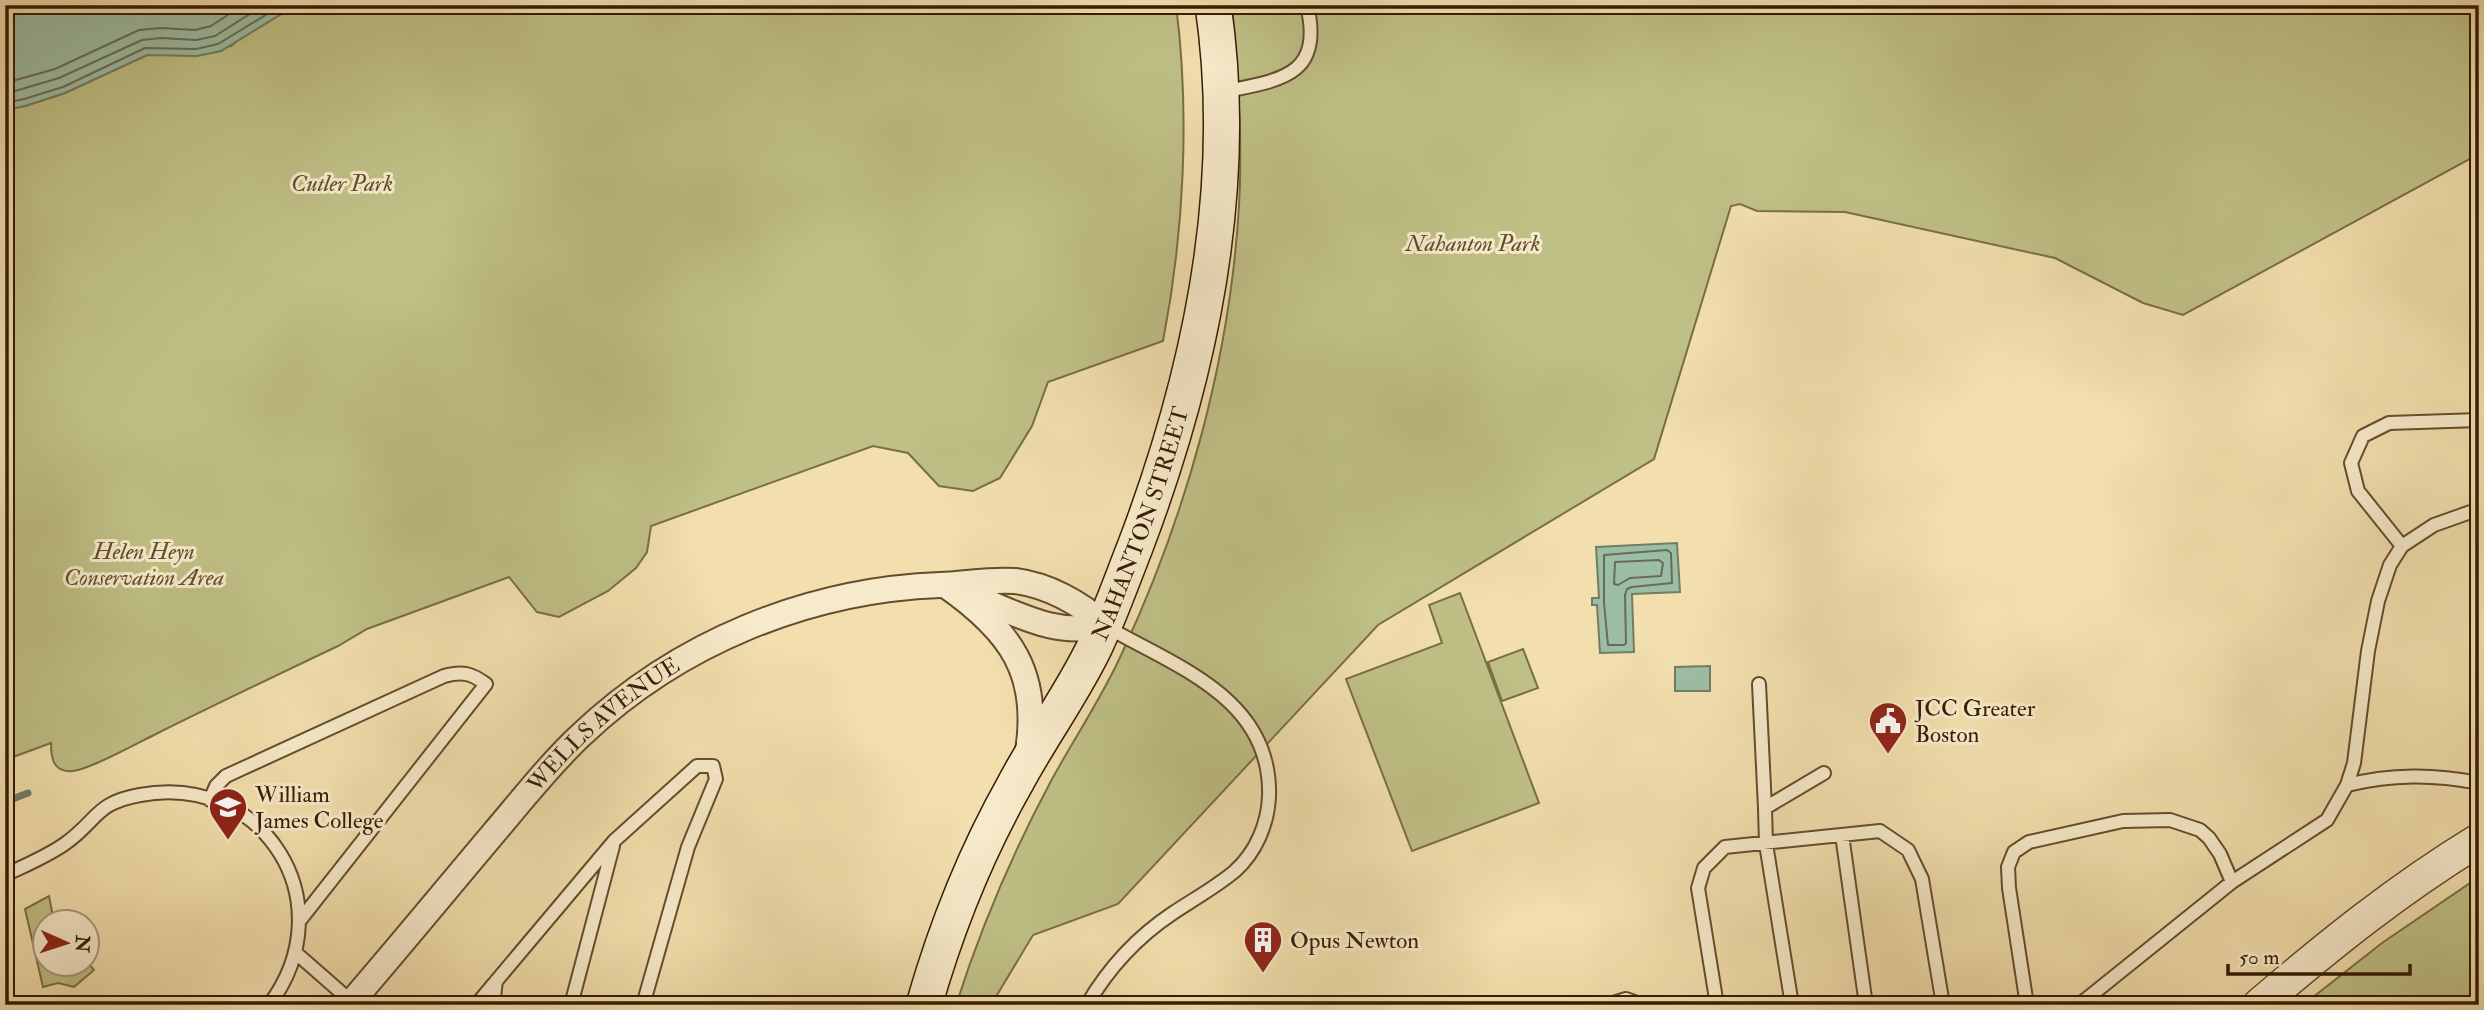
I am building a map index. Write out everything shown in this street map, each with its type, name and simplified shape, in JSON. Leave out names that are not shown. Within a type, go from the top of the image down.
[{"type":"main road","name":"NAHANTON STREET","points":[[925,1005],[956,909],[992,829],[1025,765],[1076,681],[1104,625],[1155,492],[1198,334],[1217,219],[1221,158],[1220,92],[1213,5]]},
{"type":"street","name":"WELLS AVENUE","points":[[351,1003],[550,766],[583,733],[647,681],[714,642],[804,607],[879,590],[945,585],[1061,629],[1083,630],[1104,625]]},
{"type":"street","points":[[945,585],[995,625],[1011,645],[1021,666],[1028,690],[1030,719],[1025,765]]},
{"type":"street","points":[[2259,1005],[2360,922],[2449,858],[2479,840]]},
{"type":"lane","points":[[1220,92],[1276,79],[1301,65],[1308,56],[1312,41],[1307,5]]},
{"type":"lane","points":[[2402,545],[2358,491],[2351,463],[2362,436],[2389,422],[2479,420]]},
{"type":"lane","points":[[2079,1005],[2232,882],[2328,820],[2347,785],[2354,763],[2368,651],[2378,601],[2390,565],[2402,545],[2434,525],[2479,509]]},
{"type":"lane","points":[[1087,1005],[1114,965],[1140,937],[1218,884],[1246,859],[1262,831],[1269,799],[1262,750],[1242,712],[1207,684],[1104,625]]},
{"type":"lane","points":[[210,800],[215,786],[226,776],[444,676],[469,673],[486,684],[301,919]]},
{"type":"lane","points":[[1759,684],[1766,844],[1792,1005]]},
{"type":"lane","points":[[476,1005],[614,841],[698,766],[713,766],[716,779],[688,848],[643,1005]]},
{"type":"lane","points":[[1765,808],[1824,773]]},
{"type":"lane","points":[[2347,785],[2401,775],[2448,777],[2479,783]]},
{"type":"lane","points":[[5,875],[66,843],[100,809],[121,799],[155,793],[191,795],[240,813],[258,825],[279,850],[294,882],[301,919],[296,953],[285,980],[270,1005]]},
{"type":"lane","points":[[2027,1005],[2008,867],[2014,852],[2029,842],[2123,821],[2170,820],[2200,830],[2209,838],[2220,854],[2232,882]]},
{"type":"lane","points":[[1717,1005],[1698,888],[1704,868],[1725,847],[1880,831],[1908,850],[1922,879],[1943,1005]]},
{"type":"lane","points":[[1842,835],[1866,1005]]},
{"type":"lane","points":[[571,1005],[614,841]]},
{"type":"lane","points":[[296,953],[351,1003]]},
{"type":"lane","points":[[493,1005],[496,981]]},
{"type":"lane","points":[[1608,1005],[1626,999],[1643,1005]]},
{"type":"green space","points":[[296,5],[1176,5],[1183,88],[1183,173],[1176,258],[1163,341],[1048,382],[1032,426],[1000,478],[973,491],[939,486],[908,453],[873,446],[651,526],[647,552],[636,568],[608,591],[559,617],[537,612],[509,577],[367,629],[338,646],[91,766],[73,771],[61,770],[54,763],[51,743],[5,760],[5,110],[65,93],[147,55],[231,46],[244,35]]},
{"type":"green space","name":"Nahanton Park","points":[[1232,5],[2479,5],[2479,154],[2183,315],[2143,303],[2055,258],[1845,212],[1757,211],[1740,204],[1731,206],[1654,459],[1378,625],[1118,904],[1033,935],[991,1005],[956,1005],[987,919],[1024,835],[1051,781],[1107,684],[1146,599],[1167,545],[1202,434],[1226,321],[1239,206],[1240,131]]},
{"type":"green space","points":[[1460,593],[1539,803],[1412,851],[1346,679],[1442,643],[1429,605]]},
{"type":"green space","points":[[1523,649],[1538,688],[1502,701],[1488,662]]},
{"type":"green space","points":[[2479,877],[2479,1005],[2303,1005],[2382,943]]},
{"type":"green space","points":[[49,896],[51,908],[32,908],[32,939],[25,909]]},
{"type":"green space","points":[[41,978],[85,978],[74,987],[58,983],[43,987]]},
{"type":"water","points":[[5,5],[296,5],[221,51],[197,56],[147,55],[65,93],[5,110]]},
{"type":"water","points":[[1677,543],[1680,592],[1632,594],[1634,652],[1600,653],[1597,605],[1592,605],[1592,598],[1599,598],[1596,547]]},
{"type":"water","points":[[1710,666],[1710,691],[1675,691],[1675,667]]},
{"type":"waterway","points":[[5,802],[28,793]]},
{"type":"place","name":"JCC Greater Boston","points":[[1888,755]]},
{"type":"place","name":"William James College","points":[[228,841]]},
{"type":"place","name":"Opus Newton","points":[[1263,974]]},
{"type":"park label","name":"Cutler Park","points":[[342,183]]},
{"type":"park label","name":"Helen Heyn Conservation Area","points":[[144,564]]}]
